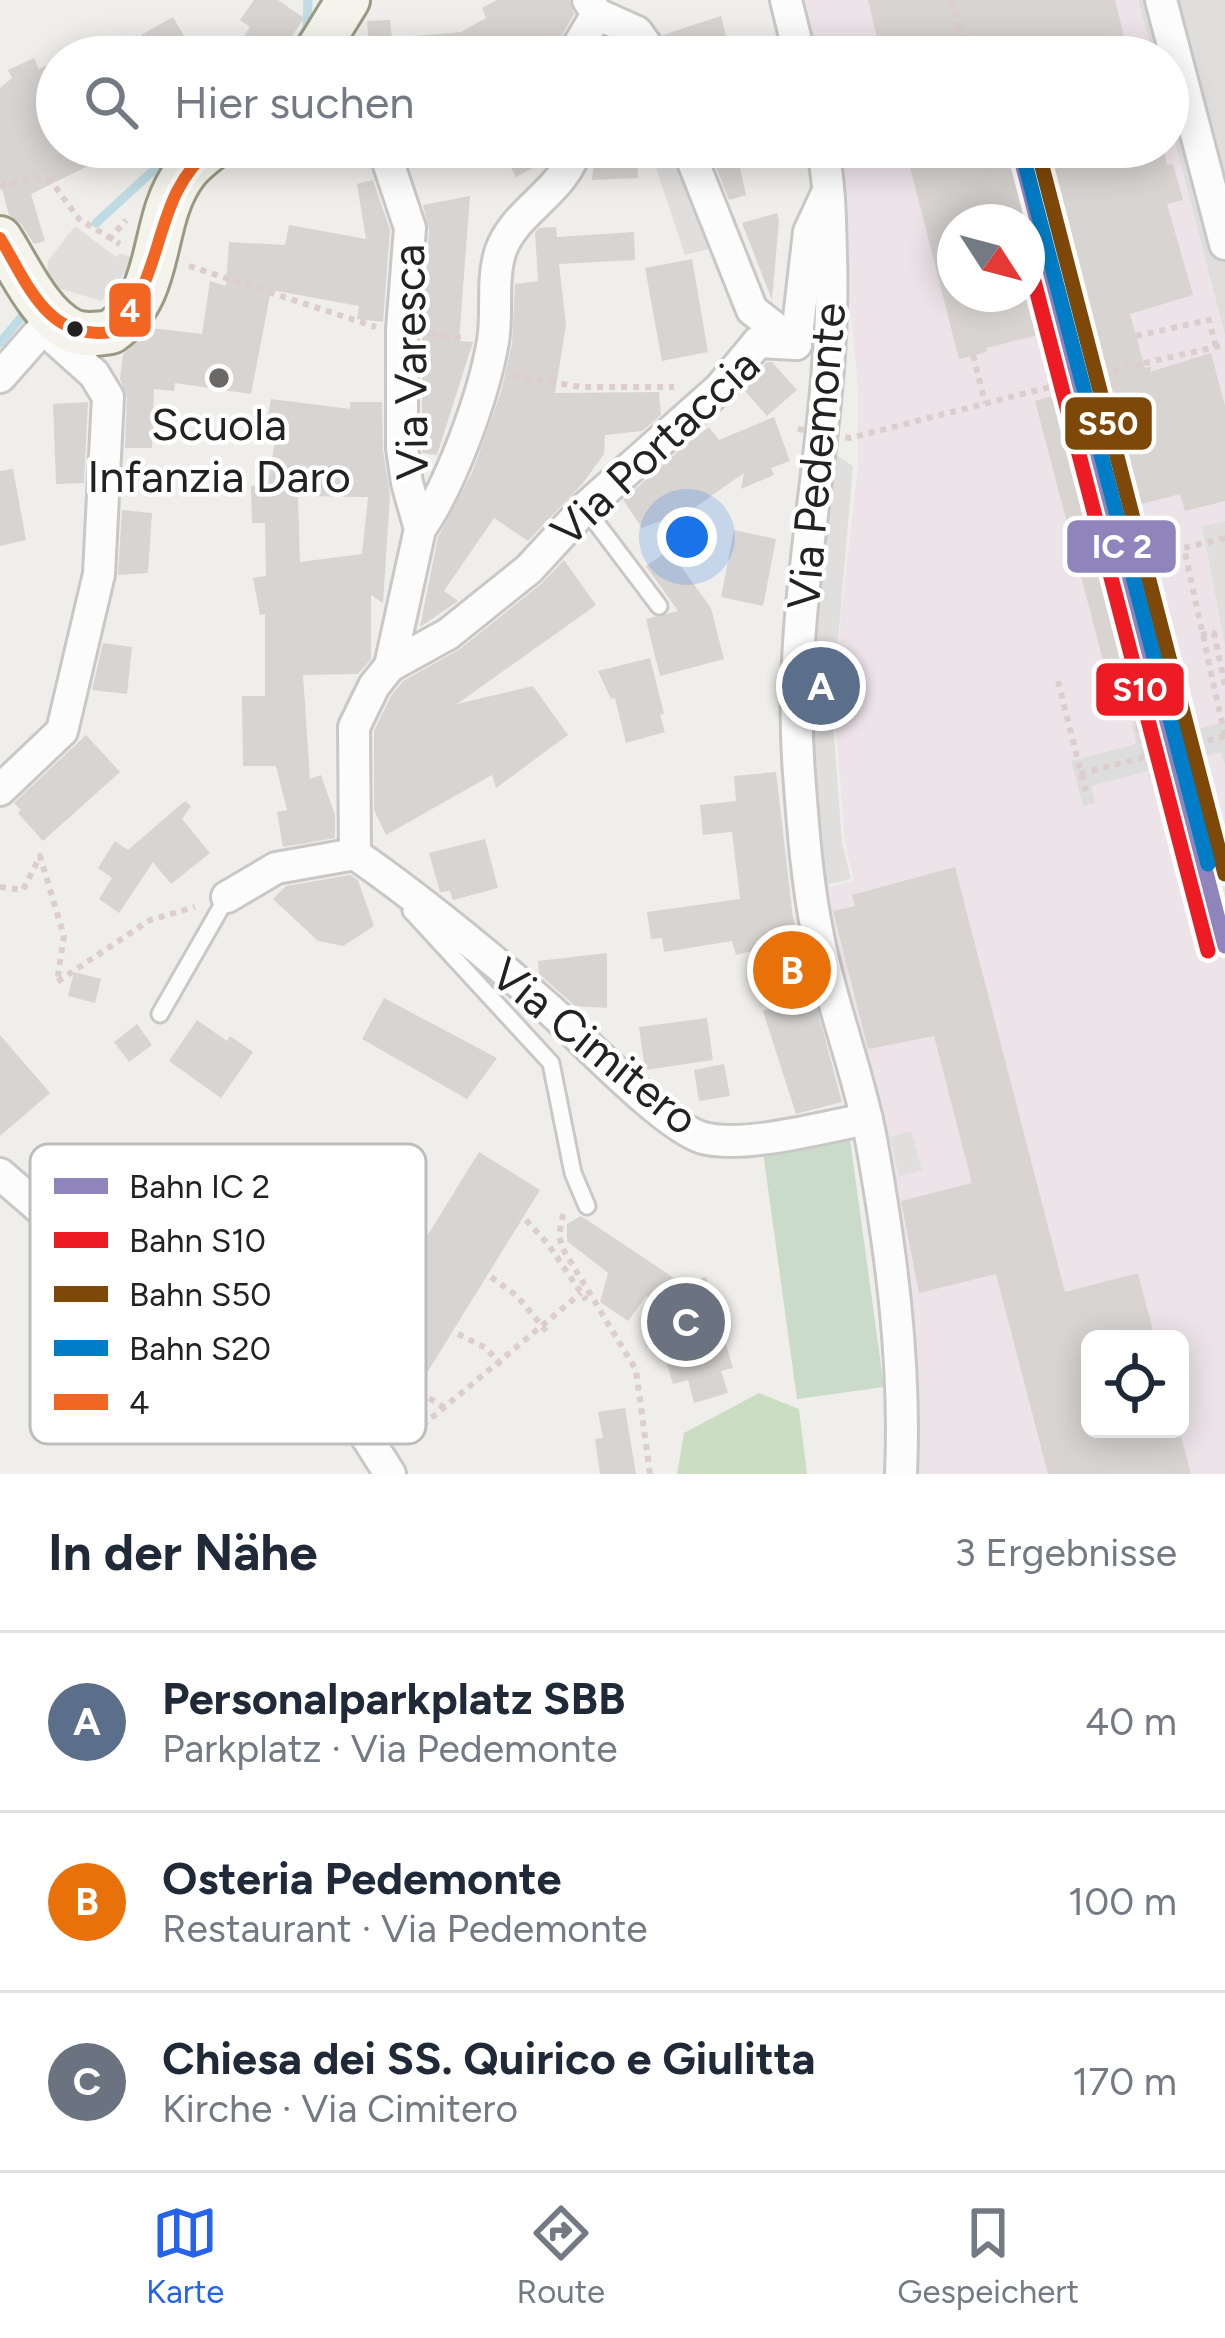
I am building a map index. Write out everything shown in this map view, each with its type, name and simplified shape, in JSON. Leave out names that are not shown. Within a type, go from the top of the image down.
[{"type":"street","points":[[335,36],[348,0]]},
{"type":"street","points":[[786,0],[795,36]]},
{"type":"street","points":[[1161,0],[1170,36]]},
{"type":"street","points":[[582,36],[592,7],[640,36]]},
{"type":"street","points":[[1189,107],[1225,244]]},
{"type":"street","points":[[0,238],[48,308],[75,333],[111,332],[140,305],[171,200],[188,168]]},
{"type":"street","name":"Via Varesca","points":[[355,854],[354,727],[374,686],[390,666],[420,529],[402,448],[402,331],[410,228],[390,168]]},
{"type":"street","points":[[420,529],[447,487],[493,341],[500,251],[521,218],[568,168]]},
{"type":"street","points":[[695,168],[752,310],[796,344]]},
{"type":"street","name":"Via Pedemonte","points":[[826,168],[833,314],[794,685],[799,773],[815,922],[866,1119],[898,1318],[903,1372],[901,1474]]},
{"type":"street","name":"Via Portaccia","points":[[390,666],[448,634],[529,568],[585,508],[720,388],[758,342],[796,344],[809,232],[830,188]]},
{"type":"street","points":[[0,377],[48,308]]},
{"type":"street","points":[[0,790],[62,731],[99,574],[107,397],[94,374],[56,340],[48,308]]},
{"type":"street","points":[[227,897],[276,868],[355,854]]},
{"type":"street","name":"Via Cimitero","points":[[355,854],[545,1006],[691,1133],[746,1139],[866,1119]]},
{"type":"street","points":[[0,1174],[30,1200]]},
{"type":"lane","points":[[585,508],[658,606]]},
{"type":"lane","points":[[395,882],[402,901],[551,1063],[572,1169],[587,1206]]},
{"type":"lane","points":[[160,1014],[227,897]]},
{"type":"path","points":[[952,0],[961,36]]},
{"type":"path","points":[[0,188],[33,178],[51,181],[79,219],[114,240]]},
{"type":"path","points":[[188,266],[369,326],[493,341]]},
{"type":"path","points":[[798,429],[850,438],[1221,346],[1209,320],[1136,336]]},
{"type":"path","points":[[1040,336],[1052,386]]},
{"type":"path","points":[[974,356],[985,403]]},
{"type":"path","points":[[484,372],[581,387],[720,388]]},
{"type":"path","points":[[1081,774],[1225,736],[1184,548],[1225,538]]},
{"type":"path","points":[[1201,635],[1214,634],[1224,688]]},
{"type":"path","points":[[1058,681],[1087,797]]},
{"type":"path","points":[[1138,726],[1173,847]]},
{"type":"path","points":[[0,887],[23,890],[40,856],[64,936],[58,982],[150,920],[227,897]]},
{"type":"path","points":[[572,1169],[560,1236],[636,1370],[650,1474]]},
{"type":"path","points":[[426,1427],[584,1296],[526,1220]]},
{"type":"path","points":[[491,1277],[517,1296],[545,1329]]},
{"type":"path","points":[[458,1334],[486,1348],[501,1365]]},
{"type":"path","points":[[426,1396],[445,1408]]},
{"type":"path","points":[[385,1467],[408,1444]]},
{"type":"shaded area","points":[[786,0],[1138,0],[1147,36],[795,36]]},
{"type":"shaded area","points":[[1138,0],[1225,0],[1225,336],[1182,168],[1189,168],[1189,36],[1147,36]]},
{"type":"shaded area","points":[[656,168],[689,168],[717,247],[685,255]]},
{"type":"shaded area","points":[[826,168],[1182,168],[1225,336],[1225,1474],[901,1474],[903,1372],[820,889],[854,881],[845,843],[835,713],[858,468],[858,388],[850,303]]},
{"type":"shaded area","points":[[75,226],[116,257],[120,253],[136,259],[102,301],[54,287],[47,276],[48,261]]},
{"type":"shaded area","points":[[836,455],[853,466],[832,710],[842,843],[851,879],[825,885],[808,721],[819,573]]},
{"type":"shaded area","points":[[1225,521],[1225,645],[1202,526]]},
{"type":"shaded area","points":[[911,1131],[922,1170],[899,1176],[890,1137]]},
{"type":"green space","points":[[850,1139],[884,1387],[797,1399],[763,1152]]},
{"type":"green space","points":[[759,1393],[799,1409],[807,1474],[677,1474],[684,1433]]},
{"type":"pier","points":[[1143,718],[1150,742],[1225,722],[1225,764],[1221,752],[1091,786],[1095,803],[1083,806],[1071,761],[1136,744],[1132,722]]},
{"type":"building","points":[[254,0],[278,0],[304,18],[292,36],[244,36],[250,27],[240,20]]},
{"type":"building","points":[[497,0],[569,0],[574,14],[562,36],[415,36],[461,32],[486,18],[482,8]]},
{"type":"building","points":[[868,0],[1115,0],[1124,36],[877,36]]},
{"type":"building","points":[[721,16],[726,36],[664,36]]},
{"type":"building","points":[[173,17],[184,36],[142,36]]},
{"type":"building","points":[[390,20],[392,36],[368,36],[367,21]]},
{"type":"building","points":[[34,58],[36,62],[36,168],[84,168],[31,194],[45,241],[34,244],[9,215],[0,181],[0,88],[12,78],[8,70]]},
{"type":"building","points":[[511,168],[533,168],[516,177]]},
{"type":"building","points":[[593,168],[637,168],[638,178],[592,180]]},
{"type":"building","points":[[716,168],[740,168],[746,195],[729,200]]},
{"type":"building","points":[[910,168],[1174,168],[1183,200],[1167,204],[1193,295],[1130,314],[1150,372],[1211,353],[1225,406],[1225,501],[1185,511],[1180,494],[1104,514],[1155,712],[1119,721],[1035,401],[1105,381],[1090,322],[986,348],[987,352],[959,359],[947,312],[1045,312],[1045,204],[937,204],[937,273]]},
{"type":"building","points":[[373,180],[390,230],[383,322],[357,319],[359,306],[271,290],[251,394],[175,383],[174,391],[154,389],[152,448],[125,448],[123,354],[151,328],[202,334],[210,281],[226,286],[229,242],[285,245],[289,225],[366,239],[357,184]]},
{"type":"building","points":[[470,196],[459,341],[473,342],[437,455],[422,453],[422,331],[429,230],[423,205]]},
{"type":"building","points":[[777,213],[779,220],[772,300],[742,223]]},
{"type":"building","points":[[556,227],[557,237],[634,232],[635,260],[559,264],[566,325],[555,393],[659,392],[661,415],[642,431],[605,435],[604,454],[583,483],[528,541],[494,518],[444,591],[458,601],[420,627],[438,537],[472,473],[501,392],[512,344],[515,284],[538,281],[535,233],[539,228]]},
{"type":"building","points":[[692,259],[708,352],[662,361],[645,268]]},
{"type":"building","points":[[767,362],[797,390],[767,416],[744,390]]},
{"type":"building","points":[[271,399],[350,409],[350,402],[382,402],[390,495],[383,603],[371,595],[371,659],[358,674],[303,675],[310,779],[321,775],[335,815],[335,838],[283,847],[277,812],[287,810],[276,766],[243,766],[242,696],[265,696],[265,614],[260,615],[253,578],[266,576],[265,523],[252,523],[251,486],[268,485],[277,428],[266,427]],"holes":[[[298,496],[368,497],[362,554],[300,562]]]},
{"type":"building","points":[[88,402],[84,483],[56,484],[53,404]]},
{"type":"building","points":[[774,417],[790,461],[771,468],[774,475],[741,489],[744,473],[694,508],[642,528],[623,500],[690,441],[709,427],[719,440]]},
{"type":"building","points":[[13,469],[26,540],[0,546],[0,471]]},
{"type":"building","points":[[122,510],[152,513],[148,573],[118,575]]},
{"type":"building","points":[[734,530],[776,539],[763,606],[721,597]]},
{"type":"building","points":[[669,550],[711,608],[724,659],[660,676],[646,619],[678,611],[646,566]]},
{"type":"building","points":[[564,560],[596,605],[457,704],[533,686],[568,735],[496,788],[492,775],[386,835],[374,810],[374,731],[391,696],[403,681],[460,649]]},
{"type":"building","points":[[103,643],[132,647],[127,694],[92,690]]},
{"type":"building","points":[[650,658],[665,732],[626,743],[615,698],[611,699],[598,671]]},
{"type":"building","points":[[86,735],[120,772],[43,841],[14,803]]},
{"type":"building","points":[[776,772],[793,918],[842,1102],[796,1114],[763,1011],[772,1008],[757,950],[736,955],[732,941],[664,952],[662,938],[651,939],[647,912],[740,899],[732,832],[703,835],[700,805],[736,801],[734,776]]},
{"type":"building","points":[[185,801],[191,806],[182,819],[210,853],[171,884],[153,862],[119,913],[99,899],[112,878],[98,868],[115,841],[128,850]]},
{"type":"building","points":[[485,839],[498,888],[453,900],[450,891],[440,892],[429,853]]},
{"type":"building","points":[[955,867],[1065,1292],[1138,1273],[1153,1330],[1081,1330],[1081,1438],[1181,1438],[1191,1474],[1048,1474],[996,1274],[919,1293],[901,1201],[972,1183],[934,1036],[868,1049],[833,911],[855,906],[852,895]]},
{"type":"building","points":[[350,875],[358,880],[374,926],[343,946],[318,941],[273,899],[286,886]]},
{"type":"building","points":[[607,953],[607,1008],[575,1006],[539,974],[538,961]]},
{"type":"building","points":[[74,972],[101,979],[95,1003],[68,996]]},
{"type":"building","points":[[384,998],[497,1058],[467,1099],[362,1039]]},
{"type":"building","points":[[707,1018],[713,1060],[645,1070],[639,1027]]},
{"type":"building","points":[[197,1020],[253,1052],[221,1098],[169,1061]]},
{"type":"building","points":[[137,1024],[152,1045],[129,1062],[114,1042]]},
{"type":"building","points":[[0,1035],[50,1093],[0,1136]]},
{"type":"building","points":[[724,1064],[730,1096],[699,1101],[694,1070]]},
{"type":"building","points":[[479,1152],[540,1190],[426,1374],[426,1238]]},
{"type":"building","points":[[581,1216],[683,1284],[706,1277],[733,1368],[721,1371],[728,1393],[694,1403],[688,1380],[673,1384],[647,1295],[628,1321],[600,1302],[608,1273],[567,1241],[567,1224]]},
{"type":"building","points":[[625,1408],[636,1474],[600,1474],[595,1439],[603,1438],[598,1412]]},
{"type":"waterway","points":[[302,36],[307,29],[308,0]]},
{"type":"waterway","points":[[96,223],[156,168]]},
{"type":"waterway","points":[[0,343],[28,309]]},
{"type":"transit line","name":"4","points":[[0,238],[31,290],[55,318],[71,328],[111,332],[143,287],[168,213],[191,168]]},
{"type":"transit line","points":[[1023,168],[1225,946]]},
{"type":"rail line","name":"S20","points":[[1026,168],[1208,864]]},
{"type":"rail line","name":"S50","points":[[1042,168],[1225,874]]},
{"type":"rail line","name":"S10","points":[[1042,312],[1208,951]]},
{"type":"place","name":"Scuola Infanzia Daro","points":[[219,378]]},
{"type":"place","name":"Personalparkplatz SBB","points":[[821,686]]},
{"type":"place","name":"Osteria Pedemonte","points":[[792,970]]},
{"type":"place","name":"Chiesa dei SS. Quirico e Giulitta","points":[[686,1322]]}]
